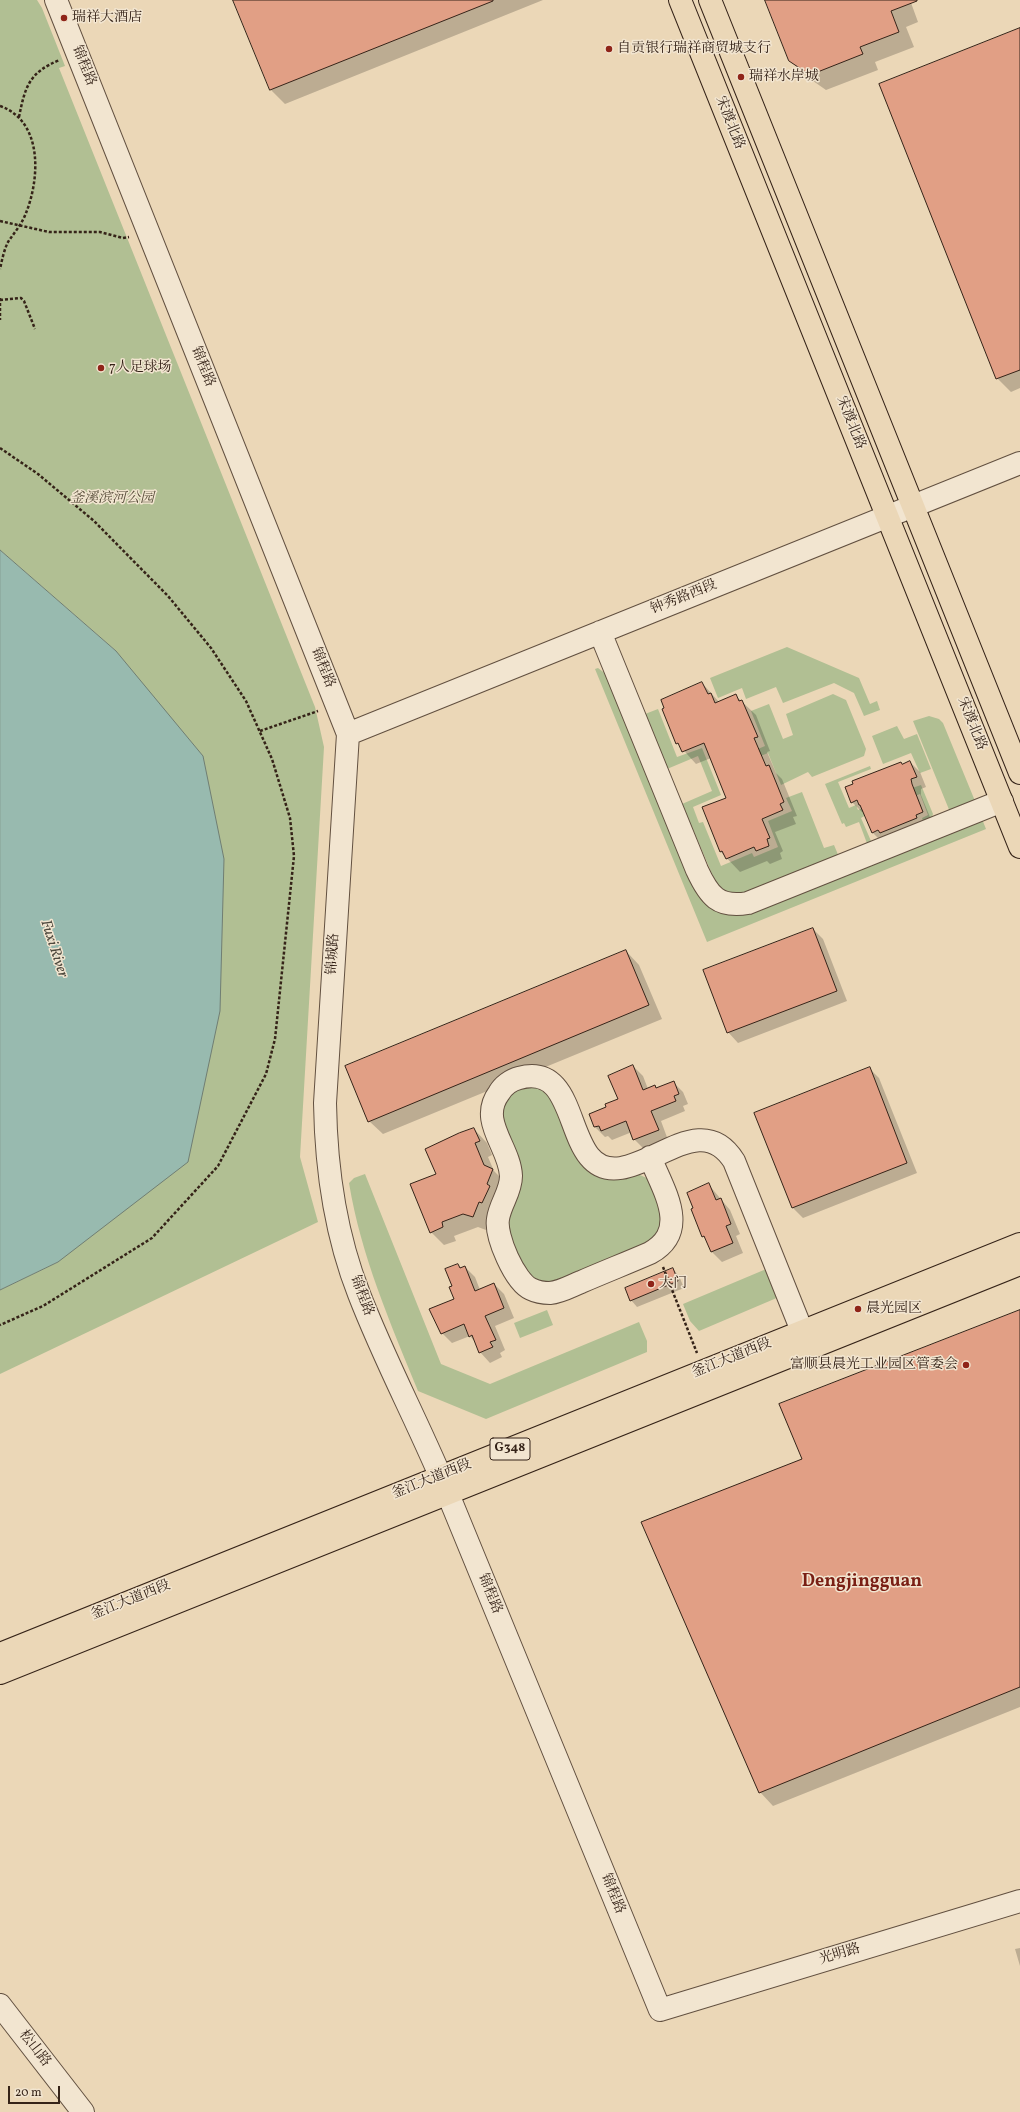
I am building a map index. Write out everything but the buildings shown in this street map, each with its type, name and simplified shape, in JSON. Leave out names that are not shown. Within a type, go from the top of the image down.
[{"type":"main road","name":"宋渡北路","points":[[680,0],[1020,847]]},
{"type":"main road","name":"宋渡北路","points":[[710,0],[1020,773]]},
{"type":"main road","name":"釜江大道西段","points":[[0,1672],[444,1486],[704,1370],[1020,1244]]},
{"type":"main road","name":"釜江大道西段","points":[[0,1654],[444,1486],[1020,1264]]},
{"type":"street","name":"锦程路","points":[[56,0],[348,734]]},
{"type":"street","name":"钟秀路西段","points":[[348,734],[1020,464]]},
{"type":"street","points":[[600,632],[703,884],[708,892],[722,902],[730,904],[748,903],[1002,801]]},
{"type":"street","name":"锦城路","points":[[330,1175],[326,1140],[325,1103],[348,734]]},
{"type":"street","points":[[650,1157],[671,1208],[673,1219],[667,1237],[656,1250],[551,1293],[537,1291],[524,1284],[515,1274],[499,1233],[498,1216],[510,1187],[511,1174],[493,1125],[493,1104],[501,1090],[512,1081],[531,1077],[552,1083],[561,1093],[584,1150],[597,1163],[609,1168],[623,1168],[650,1157],[687,1142],[701,1139],[716,1142],[729,1152],[734,1161],[802,1331]]},
{"type":"street","name":"锦程路","points":[[330,1175],[335,1211],[359,1293],[444,1486],[660,2010]]},
{"type":"street","name":"光明路","points":[[660,2010],[1020,1901]]},
{"type":"street","name":"松山路","points":[[0,2005],[83,2112]]},
{"type":"path","points":[[18,117],[26,88],[32,77],[50,64],[78,54]]},
{"type":"path","points":[[0,106],[7,108],[25,124],[31,135],[35,166],[26,214],[8,244],[0,268]]},
{"type":"path","points":[[0,221],[49,232],[100,232],[123,238],[148,230]]},
{"type":"path","points":[[0,320],[0,299],[21,298],[24,301],[35,329]]},
{"type":"path","points":[[0,448],[38,474],[94,521],[168,596],[211,648],[246,701],[272,759],[290,818],[294,856],[274,1040],[266,1074],[218,1166],[152,1238],[43,1306],[0,1325]]},
{"type":"path","points":[[260,731],[337,705]]},
{"type":"path","points":[[656,1250],[704,1370]]},
{"type":"green space","name":"釜溪滨河公园","points":[[0,0],[37,0],[42,8],[65,66],[59,68],[315,707],[324,747],[300,1157],[318,1222],[0,1374],[0,1290],[58,1262],[116,651],[0,550]]},
{"type":"green space","points":[[787,647],[859,678],[870,704],[877,701],[880,710],[864,716],[854,693],[834,683],[783,703],[776,687],[746,699],[742,688],[718,698],[710,678]]},
{"type":"green space","points":[[598,668],[606,674],[711,905],[982,819],[986,829],[707,942],[595,669]]},
{"type":"green space","points":[[833,694],[846,700],[866,749],[864,756],[812,777],[808,772],[781,785],[768,753],[739,765],[736,758],[765,746],[751,711],[769,704],[783,739],[793,735],[786,714]]},
{"type":"green space","points":[[658,709],[677,757],[702,748],[721,795],[693,807],[699,823],[703,822],[721,866],[752,853],[754,857],[778,847],[768,821],[792,811],[786,798],[802,792],[824,848],[834,845],[839,857],[740,896],[719,890],[682,804],[712,791],[698,756],[667,769],[645,714]]},
{"type":"green space","points":[[929,716],[939,719],[943,723],[975,801],[950,812],[913,721]]},
{"type":"green space","points":[[897,726],[904,739],[917,734],[931,769],[920,773],[911,753],[883,764],[872,736]]},
{"type":"green space","points":[[870,766],[871,769],[838,782],[849,808],[856,805],[858,810],[863,808],[866,815],[861,818],[871,841],[923,821],[922,818],[928,815],[920,794],[915,796],[912,788],[921,785],[933,814],[932,817],[868,846],[859,822],[846,827],[844,823],[842,824],[825,784]]},
{"type":"green space","points":[[545,1085],[578,1148],[649,1179],[666,1211],[661,1238],[560,1285],[532,1284],[504,1235],[498,1108],[512,1088]]},
{"type":"green space","points":[[365,1174],[441,1364],[490,1384],[639,1322],[647,1341],[647,1352],[486,1419],[418,1391],[397,1340],[369,1263],[354,1210],[349,1183],[354,1178]]},
{"type":"green space","points":[[771,1267],[779,1297],[699,1331],[690,1321],[683,1304]]},
{"type":"green space","points":[[547,1310],[553,1325],[520,1338],[514,1323]]},
{"type":"water","name":"Fuxi River","points":[[0,550],[116,651],[203,756],[224,859],[220,1011],[188,1162],[58,1262],[0,1290]]},
{"type":"place","name":"瑞祥大酒店","points":[[64,18]]},
{"type":"place","name":"自贡银行瑞祥商贸城支行","points":[[609,49]]},
{"type":"place","name":"瑞祥水岸城","points":[[741,77]]},
{"type":"place","name":"7人足球场","points":[[101,368]]},
{"type":"place","name":"大门","points":[[651,1284]]},
{"type":"place","name":"晨光园区","points":[[858,1309]]},
{"type":"place","name":"富顺县晨光工业园区管委会","points":[[966,1365]]},
{"type":"district","name":"Dengjingguan","points":[[862,1583]]}]
